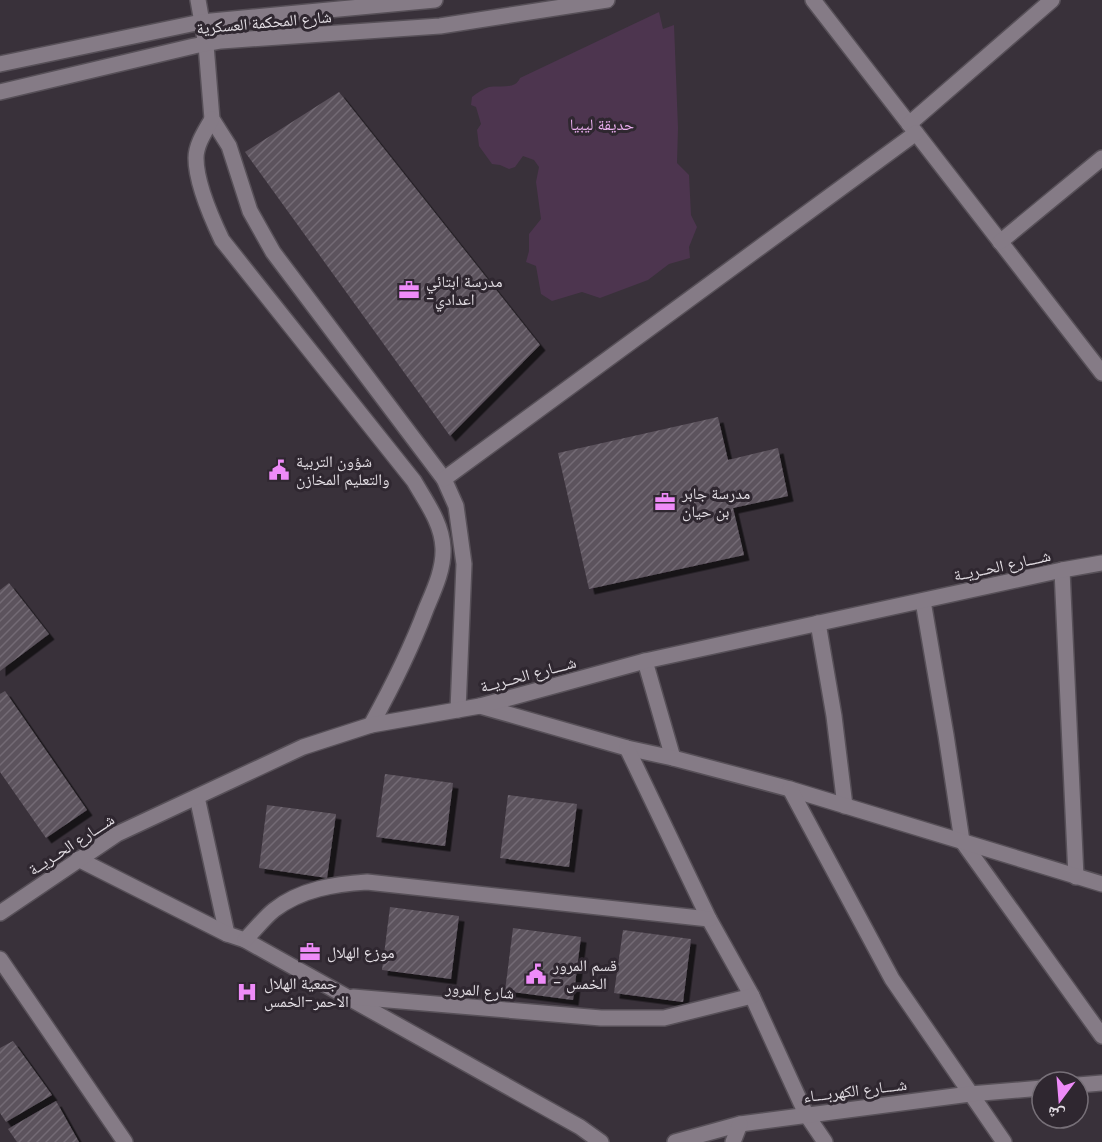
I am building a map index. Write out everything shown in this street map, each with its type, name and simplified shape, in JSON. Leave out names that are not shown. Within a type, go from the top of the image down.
[{"type":"street","points":[[198,0],[206,45],[212,118],[229,146],[250,211],[273,252],[444,479],[456,506],[464,564],[458,710]]},
{"type":"street","points":[[0,64],[201,22],[435,0]]},
{"type":"street","name":"شارع المحكمة العسكرية","points":[[2,91],[221,41],[440,26],[607,0]]},
{"type":"street","points":[[813,0],[1102,373]]},
{"type":"street","points":[[444,479],[913,129],[1053,0]]},
{"type":"street","points":[[0,70],[2,91]]},
{"type":"street","points":[[212,118],[200,142],[196,157],[203,192],[222,240],[414,481],[436,518],[443,546],[438,580],[409,654],[371,725]]},
{"type":"street","points":[[1000,242],[1102,158]]},
{"type":"street","name":"شــــارع الحــريــة","points":[[0,913],[117,834],[303,747],[371,725],[480,706],[645,661],[1102,563]]},
{"type":"street","points":[[1062,570],[1076,877]]},
{"type":"street","points":[[922,601],[962,841],[1102,1036]]},
{"type":"street","points":[[818,623],[834,716],[845,806]]},
{"type":"street","points":[[645,661],[672,758]]},
{"type":"street","points":[[480,706],[627,748],[790,789],[1102,884]]},
{"type":"street","points":[[627,748],[709,919],[752,996],[806,1114],[825,1142]]},
{"type":"street","points":[[790,789],[892,979],[1004,1142]]},
{"type":"street","points":[[197,797],[228,933]]},
{"type":"street","name":"شارع المرور","points":[[78,859],[245,940],[580,1127],[601,1142]]},
{"type":"street","points":[[245,940],[274,909],[305,893],[336,884],[367,882],[709,919]]},
{"type":"street","points":[[0,959],[125,1142]]},
{"type":"street","name":"شارع المرور","points":[[347,997],[601,1018],[640,1019],[664,1018],[752,996]]},
{"type":"street","name":"شــــارع الكهربــــاء","points":[[675,1142],[740,1124],[806,1114],[1030,1089]]},
{"type":"street","points":[[733,1142],[740,1124]]},
{"type":"green space","name":"حديقة ليبيا","points":[[659,12],[663,29],[674,25],[677,163],[689,175],[691,215],[697,227],[689,247],[690,258],[669,264],[648,280],[600,298],[582,292],[552,301],[541,294],[536,266],[526,262],[529,251],[529,234],[541,219],[536,182],[539,167],[534,160],[523,156],[515,167],[509,169],[492,164],[479,146],[477,130],[481,124],[476,107],[471,105],[472,97],[489,87],[515,84],[520,78]]},
{"type":"building","points":[[339,92],[540,345],[450,436],[245,152]]},
{"type":"building","name":"مدرسة جابر بن حيان","points":[[718,417],[728,460],[778,448],[788,496],[733,508],[744,555],[589,589],[558,453]]},
{"type":"building","points":[[9,583],[49,634],[0,671],[0,590]]},
{"type":"building","points":[[5,691],[87,810],[46,838],[0,772],[0,694]]},
{"type":"building","points":[[385,774],[453,783],[445,846],[376,837]]},
{"type":"building","points":[[508,795],[577,804],[569,867],[500,858]]},
{"type":"building","points":[[267,805],[336,814],[327,878],[259,868]]},
{"type":"building","points":[[390,907],[459,916],[451,979],[382,970]]},
{"type":"building","points":[[513,928],[581,937],[573,1000],[505,991]]},
{"type":"building","points":[[623,930],[691,939],[683,1002],[614,993]]},
{"type":"building","points":[[13,1041],[52,1095],[6,1122],[0,1113],[0,1048]]},
{"type":"building","points":[[56,1101],[79,1142],[17,1142],[8,1129]]},
{"type":"place","name":"مدرسة ابتائي -اعدادي","points":[[409,290]]},
{"type":"place","name":"شؤون التربية والتعليم المخازن","points":[[279,470]]},
{"type":"place","name":"مدرسة جابر بن حيان","points":[[665,502]]},
{"type":"place","name":"موزع الهلال","points":[[310,952]]},
{"type":"place","name":"قسم المرور - الخمس","points":[[536,974]]},
{"type":"place","name":"جمعية الهلال الاحمر-الخمس","points":[[247,992]]}]
